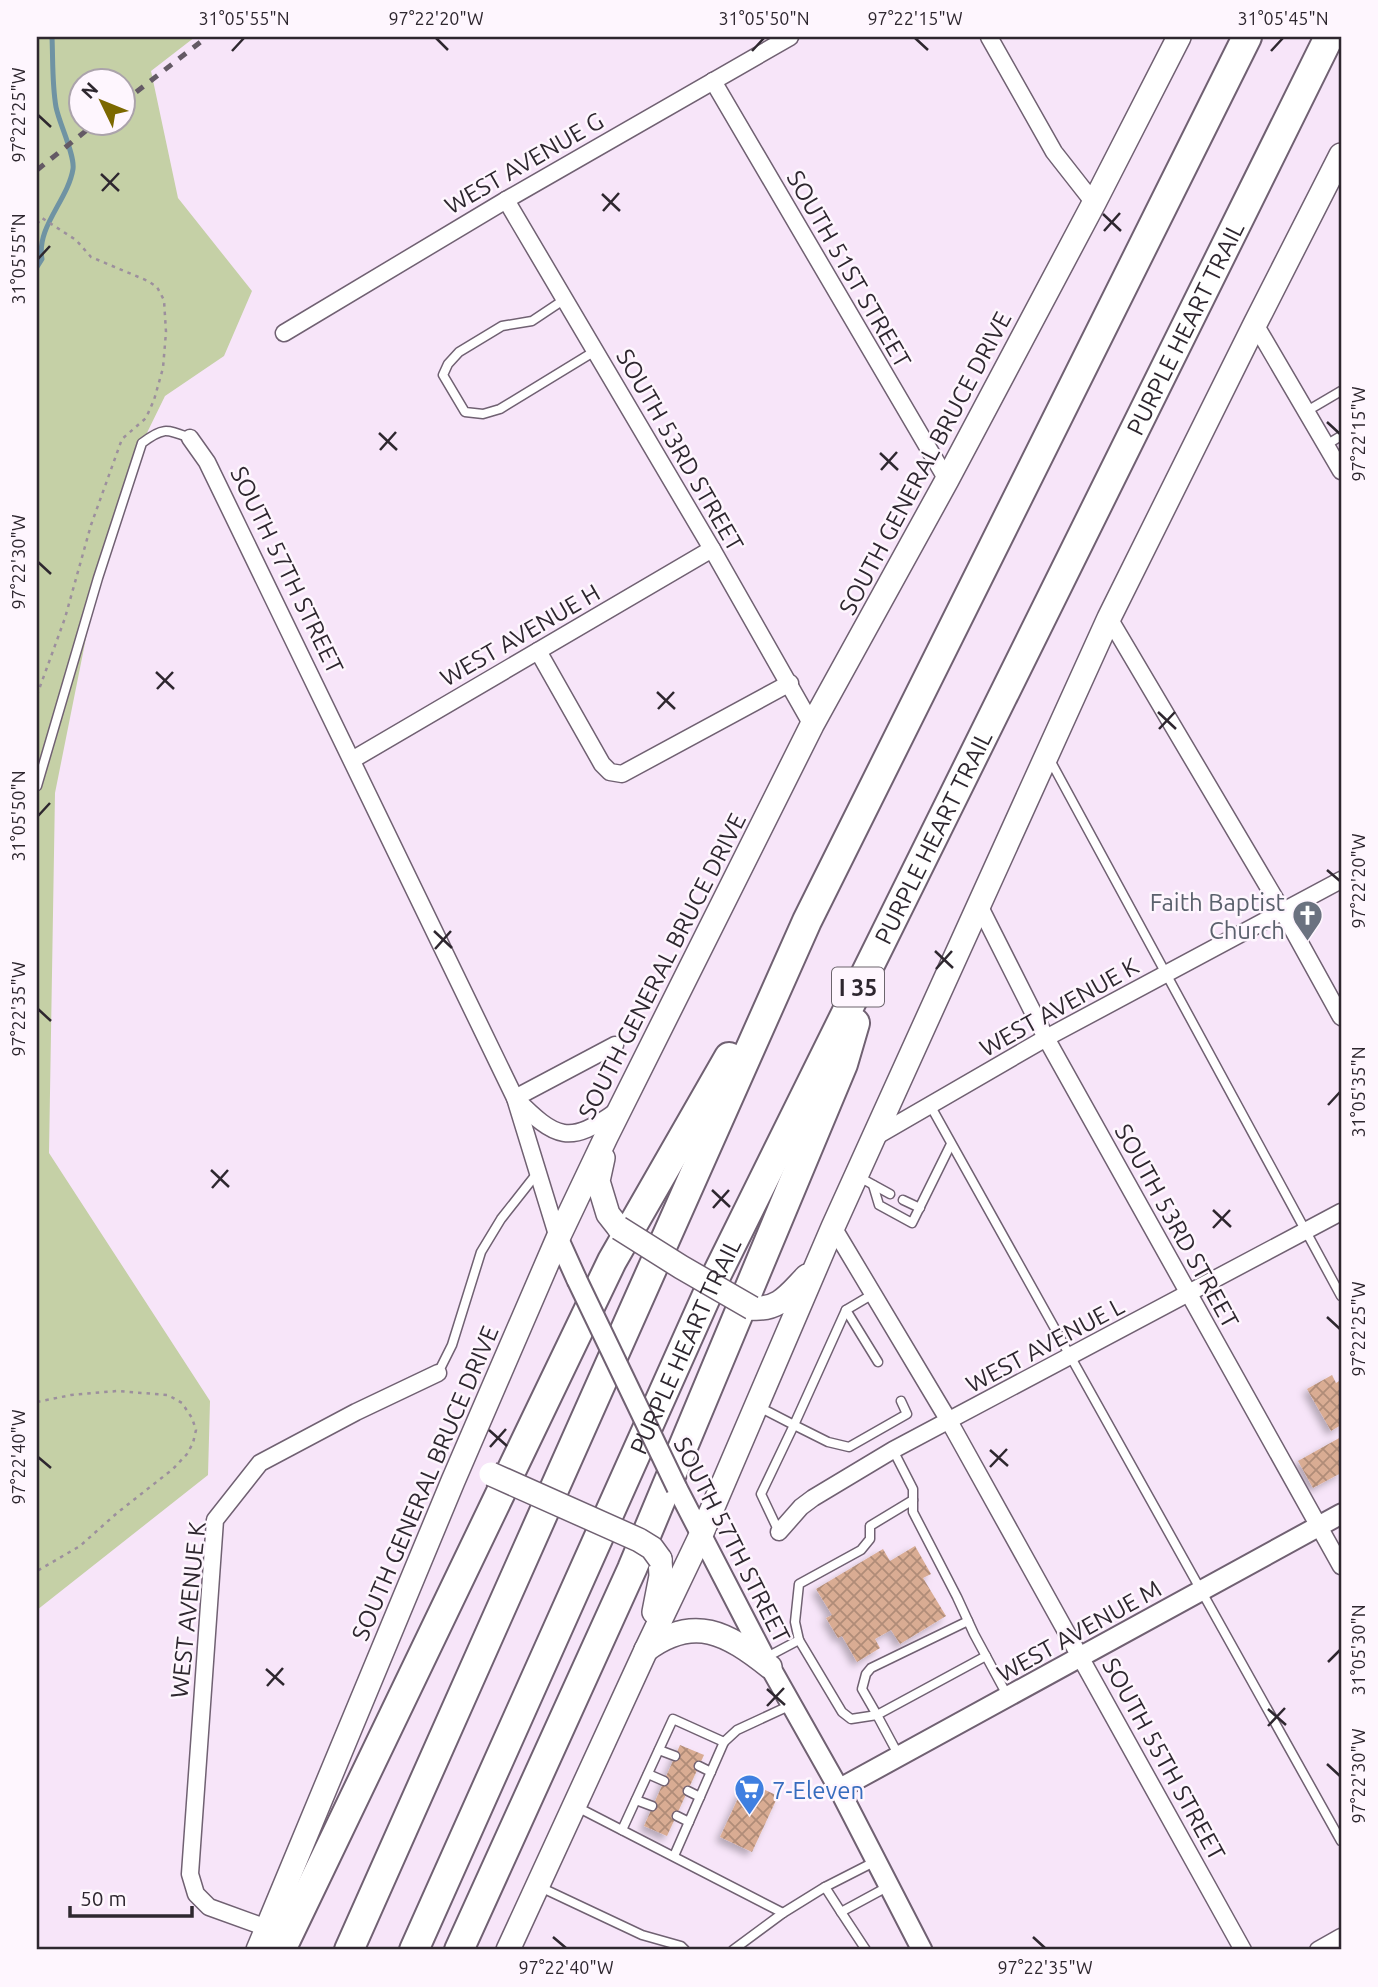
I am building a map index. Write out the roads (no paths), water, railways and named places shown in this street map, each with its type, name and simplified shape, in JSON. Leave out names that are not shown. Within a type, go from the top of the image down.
[{"type":"highway","points":[[349,1950],[807,921],[1247,37]]},
{"type":"highway","name":"PURPLE HEART TRAIL","points":[[414,1950],[711,1286],[1329,37]]},
{"type":"highway","points":[[274,1939],[612,1261],[807,921]]},
{"type":"highway","points":[[459,1950],[659,1506],[843,1064],[878,949]]},
{"type":"main road","name":"SOUTH GENERAL BRUCE DRIVE","points":[[258,1950],[274,1939],[453,1481],[558,1238],[606,1138],[812,724],[947,481],[1179,37]]},
{"type":"main road","points":[[508,1950],[701,1535],[833,1227],[865,1180],[875,1137],[1109,618],[1341,155]]},
{"type":"main road","points":[[606,1138],[598,1181],[608,1214],[619,1228],[752,1308],[767,1309],[780,1303],[816,1267]]},
{"type":"main road","points":[[453,1481],[491,1474],[652,1548],[660,1559],[662,1576],[646,1650]]},
{"type":"main road","points":[[646,1650],[662,1638],[686,1630],[706,1630],[735,1642],[767,1663]]},
{"type":"street","name":"WEST AVENUE G","points":[[284,332],[789,37]]},
{"type":"street","points":[[989,37],[1054,152],[1094,203]]},
{"type":"street","name":"SOUTH 51ST STREET","points":[[713,81],[947,481]]},
{"type":"street","name":"SOUTH 53RD STREET","points":[[506,200],[812,724]]},
{"type":"street","points":[[1255,324],[1341,471]]},
{"type":"street","name":"SOUTH 57TH STREET","points":[[190,438],[207,462],[515,1098],[558,1238],[677,1488],[767,1663],[839,1789],[922,1950]]},
{"type":"street","name":"WEST AVENUE H","points":[[352,761],[712,549]]},
{"type":"street","points":[[1109,618],[1283,912],[1341,1017]]},
{"type":"street","points":[[538,651],[602,764],[610,772],[622,774],[790,683]]},
{"type":"street","name":"WEST AVENUE K","points":[[875,1137],[1046,1038],[1341,880]]},
{"type":"street","name":"SOUTH 53RD STREET","points":[[979,905],[1046,1038],[1341,1566]]},
{"type":"street","points":[[515,1098],[615,1045]]},
{"type":"street","name":"SOUTH 57TH STREET","points":[[515,1098],[541,1124],[558,1132],[575,1134],[589,1130],[623,1106]]},
{"type":"street","name":"WEST AVENUE L","points":[[779,1532],[807,1502],[893,1450],[1341,1212]]},
{"type":"street","name":"SOUTH 55TH STREET","points":[[833,1227],[949,1421],[1243,1950]]},
{"type":"street","name":"WEST AVENUE K","points":[[274,1939],[209,1907],[196,1894],[190,1874],[215,1520],[260,1463],[356,1412],[438,1373]]},
{"type":"street","name":"WEST AVENUE M","points":[[839,1789],[1341,1514]]},
{"type":"street","points":[[1318,1950],[1341,1937]]},
{"type":"lane","points":[[565,299],[532,320],[502,326],[459,352],[448,364],[443,375],[465,412],[483,414],[500,409],[595,351]]},
{"type":"lane","points":[[1307,411],[1341,391]]},
{"type":"lane","name":"SOUTH 57TH STREET","points":[[37,786],[98,578],[142,443],[156,432],[170,430],[190,438]]},
{"type":"lane","points":[[1326,445],[1341,436]]},
{"type":"lane","points":[[1047,754],[1341,1296]]},
{"type":"lane","points":[[930,1105],[1341,1841]]},
{"type":"lane","points":[[865,1180],[879,1205],[912,1223],[951,1144]]},
{"type":"lane","points":[[438,1373],[452,1345],[481,1252],[501,1219],[538,1172]]},
{"type":"lane","points":[[865,1180],[890,1194]]},
{"type":"lane","points":[[903,1200],[920,1208]]},
{"type":"lane","points":[[779,1532],[761,1494],[846,1310],[873,1294]]},
{"type":"lane","points":[[846,1310],[877,1362]]},
{"type":"lane","points":[[756,1405],[828,1442],[849,1447],[907,1414],[901,1401]]},
{"type":"lane","points":[[893,1450],[913,1489],[913,1512],[1009,1697]]},
{"type":"lane","points":[[913,1500],[870,1526],[870,1539],[861,1550],[799,1584],[795,1622],[799,1640],[842,1712],[852,1719],[877,1716],[986,1656]]},
{"type":"lane","points":[[900,1756],[862,1689],[866,1674],[871,1668],[968,1621]]},
{"type":"lane","points":[[767,1663],[799,1640]]},
{"type":"lane","points":[[674,1856],[724,1742],[737,1730],[791,1705]]},
{"type":"lane","points":[[622,1830],[673,1718],[724,1742]]},
{"type":"lane","points":[[659,1750],[675,1756]]},
{"type":"lane","points":[[699,1766],[711,1772]]},
{"type":"lane","points":[[648,1774],[664,1781]]},
{"type":"lane","points":[[688,1791],[700,1797]]},
{"type":"lane","points":[[636,1800],[652,1806]]},
{"type":"lane","points":[[574,1806],[783,1913]]},
{"type":"lane","points":[[677,1816],[690,1822]]},
{"type":"lane","points":[[733,1950],[783,1913],[825,1887],[876,1861]]},
{"type":"lane","points":[[537,1885],[642,1935],[681,1946],[685,1950]]},
{"type":"lane","points":[[841,1912],[889,1886]]},
{"type":"lane","points":[[825,1887],[866,1950]]},
{"type":"waterway","points":[[37,267],[42,259],[41,247],[48,225],[73,169],[72,156],[56,107],[52,37]]},
{"type":"railway","points":[[136,92],[207,37]]},
{"type":"railway","points":[[37,170],[80,136]]},
{"type":"place","name":"Faith Baptist Church","points":[[1308,943]]},
{"type":"place","name":"7-Eleven","points":[[749,1817]]}]
